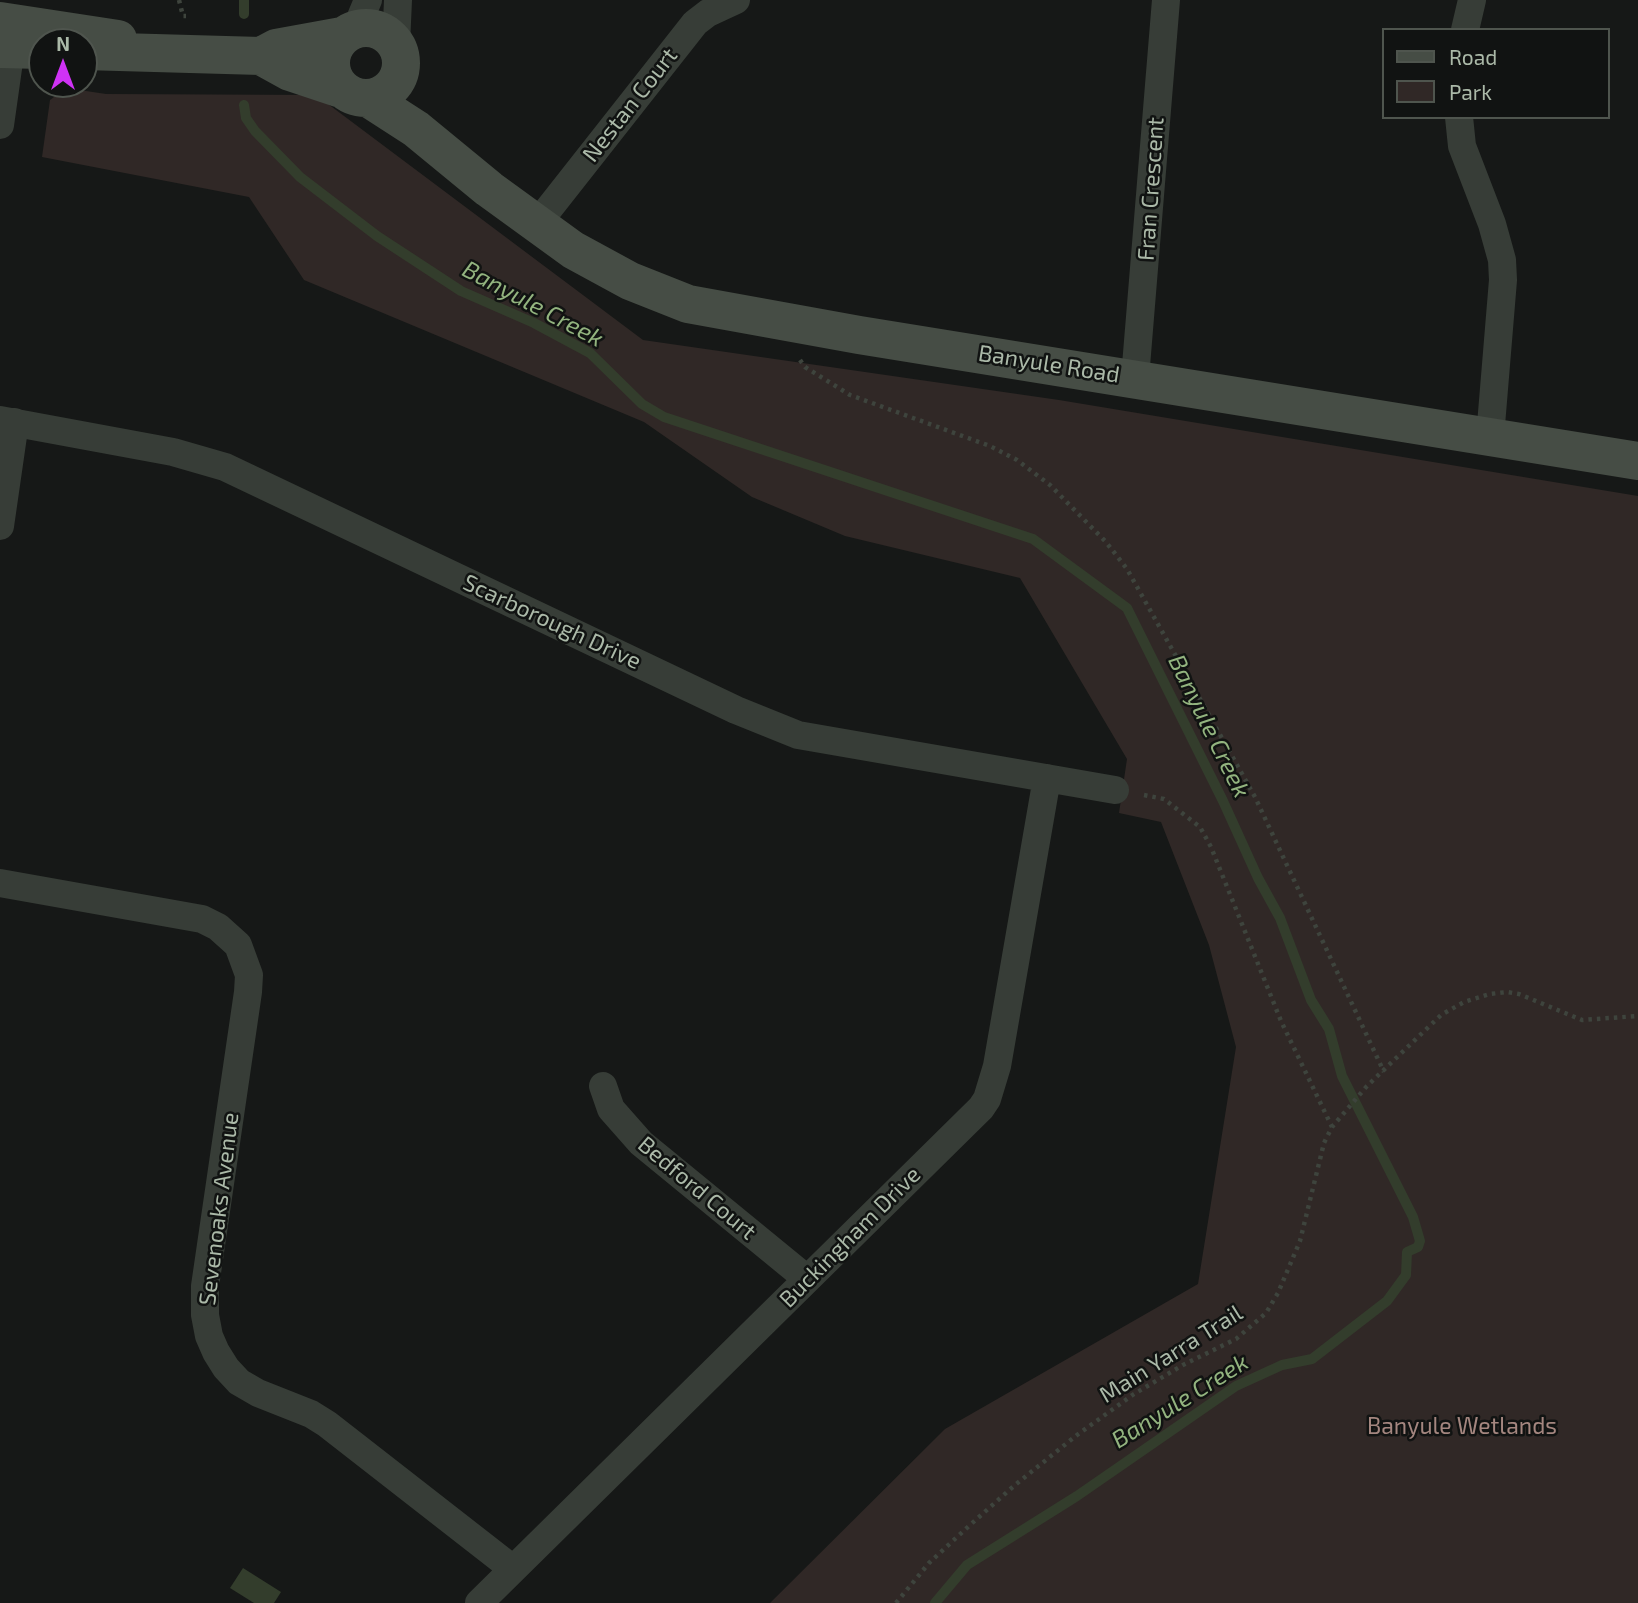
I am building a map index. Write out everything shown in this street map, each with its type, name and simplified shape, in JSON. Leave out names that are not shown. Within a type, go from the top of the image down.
[{"type":"street","points":[[398,0],[399,57],[397,79],[390,89],[380,96],[355,94],[334,79],[331,68],[335,45],[355,22],[379,30],[399,57]]},
{"type":"street","name":"Nestan Court","points":[[536,225],[695,23],[708,13],[736,0]]},
{"type":"street","name":"Fran Crescent","points":[[1135,378],[1166,0]]},
{"type":"street","points":[[1465,28],[1472,0]]},
{"type":"street","name":"Banyule Road","points":[[261,56],[276,48],[355,22]]},
{"type":"street","points":[[0,125],[11,38]]},
{"type":"street","name":"Banyule Road","points":[[11,38],[261,56],[290,72],[355,94],[408,124],[536,225],[601,267],[688,304],[859,335],[1638,461]]},
{"type":"street","name":"Banyule Road","points":[[98,51],[214,53]]},
{"type":"street","name":"Banyule Road","points":[[399,57],[440,126],[489,188]]},
{"type":"street","points":[[1459,119],[1462,146],[1492,224],[1502,260],[1503,280],[1490,437]]},
{"type":"street","points":[[0,526],[8,421]]},
{"type":"street","name":"Scarborough Drive","points":[[8,421],[173,452],[225,467],[736,710],[786,730],[822,740],[1115,790]]},
{"type":"street","name":"Buckingham Drive","points":[[479,1603],[981,1108],[997,1066],[1047,778]]},
{"type":"street","name":"Sevenoaks Avenue","points":[[0,883],[202,919],[218,927],[238,945],[249,975],[248,992],[205,1286],[205,1315],[215,1352],[239,1382],[258,1393],[311,1414],[327,1424],[513,1569]]},
{"type":"street","name":"Bedford Court","points":[[603,1086],[611,1110],[640,1143],[807,1279]]},
{"type":"path","points":[[797,357],[805,367],[849,395],[990,446],[1017,460],[1050,485],[1106,541],[1127,569],[1255,797],[1384,1072]]},
{"type":"path","points":[[1115,790],[1164,799],[1199,827],[1212,847],[1281,1021],[1332,1127]]},
{"type":"path","name":"Main Yarra Trail","points":[[896,1603],[939,1553],[1067,1443],[1133,1394],[1236,1339],[1266,1313],[1278,1293],[1300,1241],[1324,1143],[1332,1127],[1350,1104],[1441,1015],[1464,1002],[1507,992],[1519,994],[1583,1020],[1638,1016]]},
{"type":"green space","name":"Banyule Wetlands","points":[[98,93],[316,95],[643,340],[1059,400],[1638,496],[1638,1603],[770,1603],[945,1429],[1198,1284],[1236,1047],[1209,945],[1161,822],[1119,813],[1127,759],[1020,578],[845,536],[752,497],[644,422],[304,280],[249,197],[42,157],[50,100],[98,98]]},
{"type":"shaded area","points":[[243,1568],[281,1592],[274,1603],[254,1603],[230,1588]]},
{"type":"waterway","name":"Banyule Creek","points":[[244,0],[244,14]]},
{"type":"waterway","name":"Banyule Creek","points":[[244,105],[246,118],[255,131],[300,177],[377,236],[461,291],[534,323],[590,353],[642,404],[664,417],[1033,539],[1127,608],[1280,918],[1311,1000],[1329,1029],[1342,1076],[1413,1217],[1420,1241],[1418,1247],[1407,1252],[1406,1275],[1387,1301],[1312,1359],[1282,1365],[1236,1386],[1077,1496],[967,1565],[935,1603]]}]
